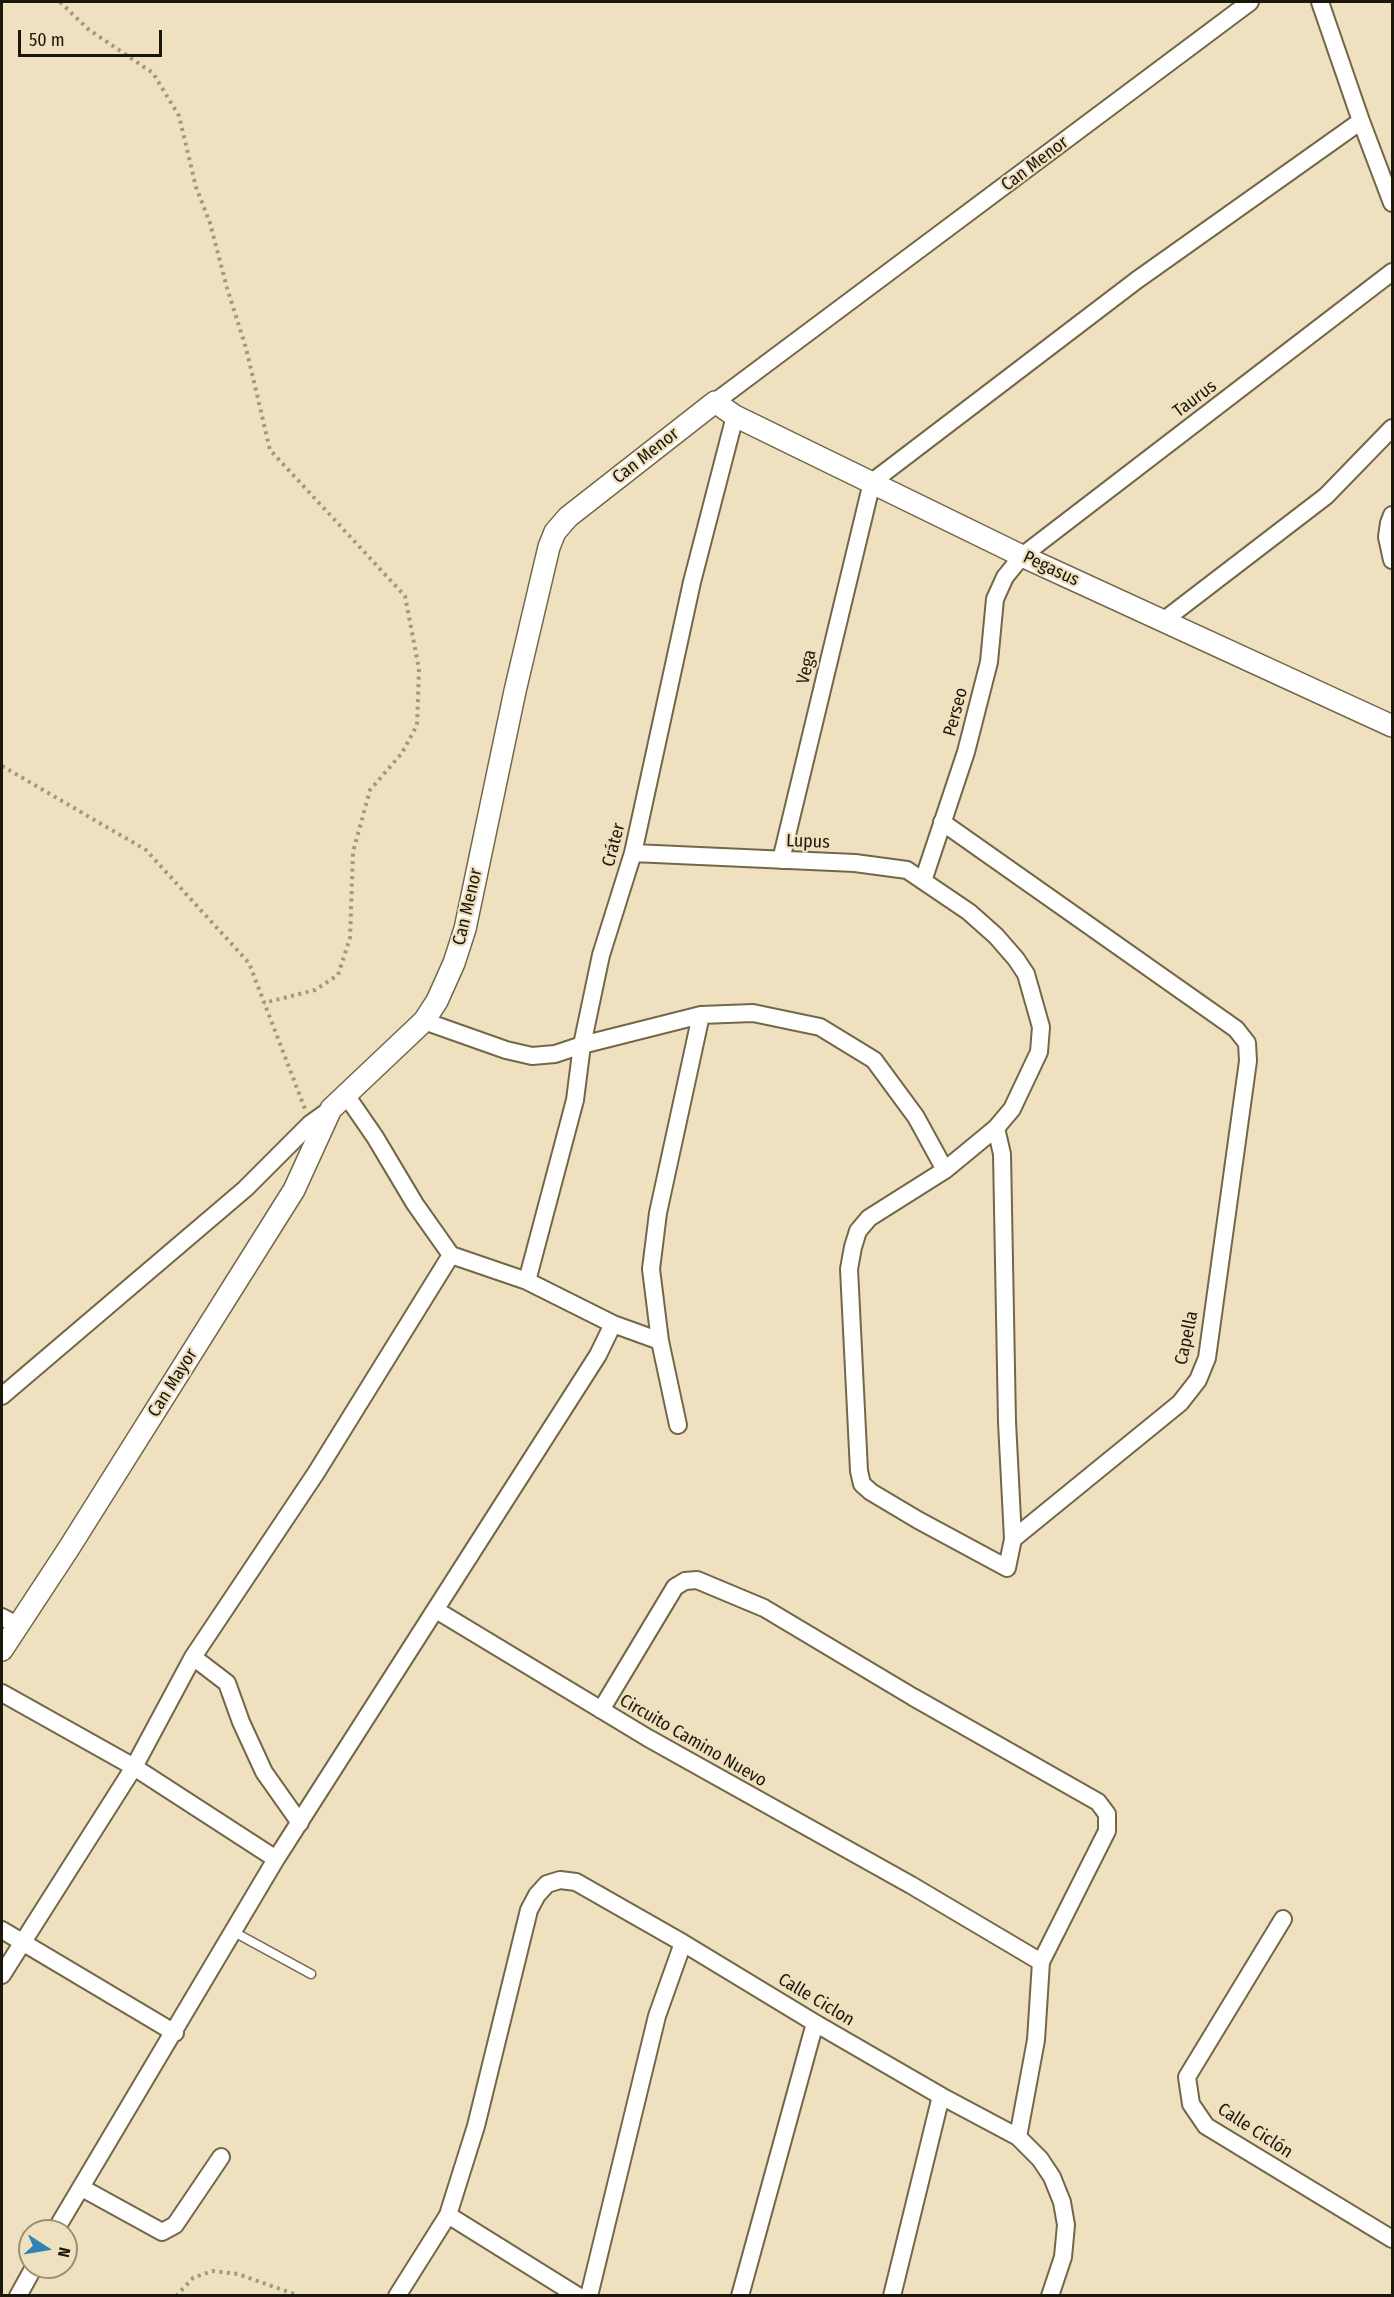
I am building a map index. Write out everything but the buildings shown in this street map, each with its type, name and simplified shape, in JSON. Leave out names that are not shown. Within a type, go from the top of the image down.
[{"type":"street","name":"Can Menor","points":[[338,1102],[424,1021],[437,1001],[454,963],[465,929],[515,692],[549,546],[555,532],[568,517],[715,402],[1250,2]]},
{"type":"street","points":[[1320,2],[1392,203]]},
{"type":"street","points":[[872,482],[1137,280],[1361,121]]},
{"type":"street","name":"Taurus","points":[[1022,556],[1392,273]]},
{"type":"street","name":"Pegasus","points":[[715,402],[735,416],[1022,556],[1392,726]]},
{"type":"street","name":"Cráter","points":[[526,1281],[574,1100],[582,1045],[601,955],[633,853],[692,582],[735,416]]},
{"type":"street","points":[[1163,621],[1326,496],[1392,428]]},
{"type":"street","name":"Vega","points":[[781,860],[872,482]]},
{"type":"street","points":[[1392,515],[1387,537],[1392,560]]},
{"type":"street","name":"Perseo","points":[[923,881],[966,752],[989,662],[994,599],[1005,576],[1022,556]]},
{"type":"street","name":"Capella","points":[[942,822],[1236,1029],[1247,1043],[1248,1061],[1207,1358],[1198,1380],[1180,1403],[1013,1539]]},
{"type":"street","name":"Lupus","points":[[633,853],[855,863],[907,870],[969,912],[996,936],[1026,974],[1041,1027],[1039,1052],[1012,1109],[996,1128],[945,1170],[869,1218],[858,1231],[849,1269],[859,1471],[862,1484],[871,1492],[1007,1568],[1013,1539]]},
{"type":"street","points":[[424,1021],[506,1050],[532,1056],[555,1054],[701,1015],[753,1013],[820,1027],[874,1059],[916,1117],[945,1170]]},
{"type":"street","points":[[678,1425],[660,1341],[651,1269],[658,1213],[701,1015]]},
{"type":"street","points":[[2,1396],[245,1189],[310,1124],[338,1102],[375,1137],[415,1204],[451,1255],[526,1281],[613,1324],[660,1341]]},
{"type":"street","name":"Can Mayor","points":[[2,1650],[9,1621],[69,1548],[294,1190],[338,1102]]},
{"type":"street","points":[[996,1128],[1002,1154],[1006,1422],[1013,1539]]},
{"type":"street","points":[[2,1975],[21,1941],[134,1767],[193,1657],[316,1473],[451,1255]]},
{"type":"street","points":[[63,2219],[175,2033],[276,1859],[598,1355],[613,1324]]},
{"type":"street","name":"Circuito Camino Nuevo","points":[[698,1580],[764,1608],[913,1697],[1098,1802],[1107,1814],[1107,1831],[1041,1962],[911,1885],[601,1710],[675,1587],[685,1581],[698,1580]]},
{"type":"street","points":[[436,1611],[601,1710]]},
{"type":"street","points":[[193,1657],[228,1683],[241,1722],[264,1772],[300,1823]]},
{"type":"street","points":[[2,1693],[134,1767],[276,1859]]},
{"type":"street","name":"Calle Ciclon","points":[[448,2215],[476,2126],[529,1910],[537,1895],[548,1884],[561,1880],[576,1882],[683,1943],[815,2024],[1018,2137],[1040,2159],[1052,2177],[1062,2202],[1066,2225],[1063,2257],[1050,2295]]},
{"type":"street","name":"Calle Ciclón","points":[[1283,1919],[1187,2077],[1191,2104],[1206,2126],[1392,2239]]},
{"type":"street","points":[[2,1930],[175,2033]]},
{"type":"street","points":[[589,2295],[657,2016],[683,1943]]},
{"type":"street","points":[[1018,2137],[1036,2040],[1041,1962]]},
{"type":"street","points":[[740,2295],[815,2024]]},
{"type":"street","points":[[892,2295],[941,2096]]},
{"type":"street","points":[[82,2188],[162,2232],[175,2225],[221,2157]]},
{"type":"street","points":[[397,2295],[448,2215],[578,2295]]},
{"type":"street","points":[[18,2295],[27,2279]]},
{"type":"lane","points":[[234,1932],[311,1974]]},
{"type":"path","points":[[60,2],[88,29],[153,73],[179,116],[196,187],[210,222],[246,348],[270,450],[405,596],[419,669],[417,725],[402,753],[370,790],[353,852],[350,938],[338,975],[315,990],[264,1003]]},
{"type":"path","points":[[2,766],[146,850],[249,963],[310,1124]]},
{"type":"path","points":[[176,2295],[193,2278],[212,2271],[238,2274],[300,2295]]}]
